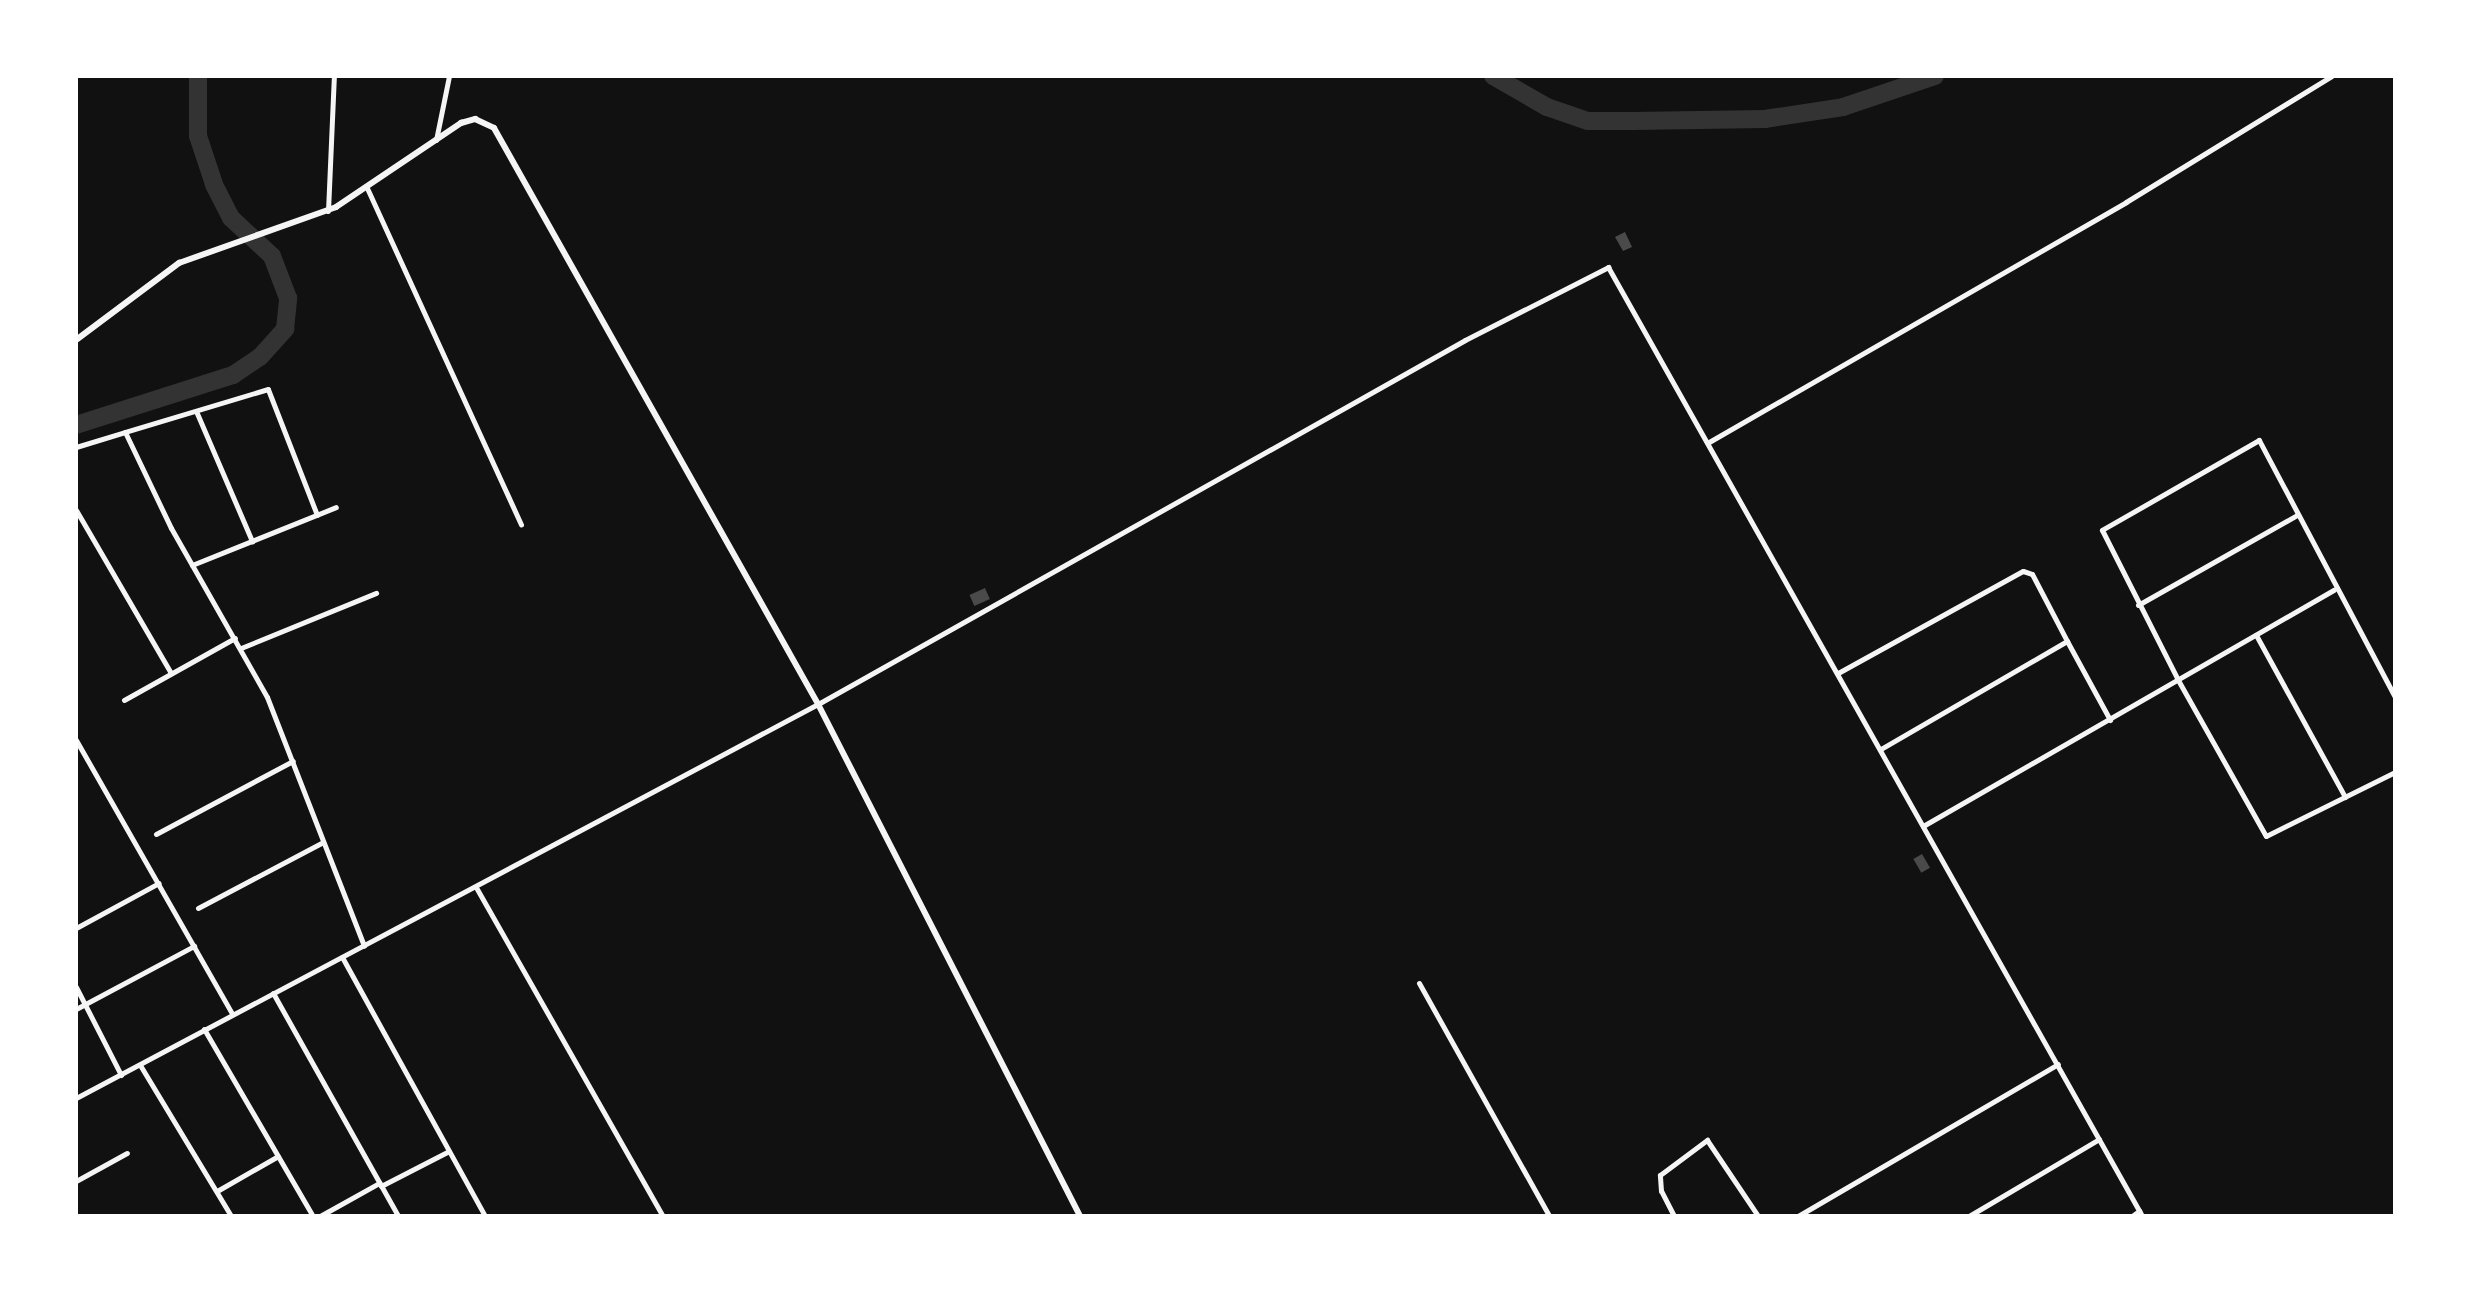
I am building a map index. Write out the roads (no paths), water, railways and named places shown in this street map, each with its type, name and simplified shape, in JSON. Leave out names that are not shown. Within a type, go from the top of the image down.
[{"type":"street","points":[[328,211],[334,76]]},
{"type":"street","points":[[436,141],[449,76]]},
{"type":"street","points":[[1709,442],[2126,202],[2332,76]]},
{"type":"street","points":[[76,340],[179,263],[328,211],[475,119],[494,128],[505,142],[818,704],[1080,1216]]},
{"type":"street","points":[[367,188],[521,524]]},
{"type":"street","points":[[76,1098],[477,889],[818,704],[1465,340],[1608,267],[2058,1064],[2140,1214],[2132,1216]]},
{"type":"street","points":[[76,447],[268,389],[317,515]]},
{"type":"street","points":[[196,411],[252,541]]},
{"type":"street","points":[[125,432],[192,565],[241,648],[293,761],[364,946]]},
{"type":"street","points":[[2395,697],[2334,590],[2262,442],[2249,442],[2102,530],[2178,680],[2266,836],[2395,772]]},
{"type":"street","points":[[192,565],[336,507]]},
{"type":"street","points":[[76,510],[171,673]]},
{"type":"street","points":[[2138,605],[2297,515]]},
{"type":"street","points":[[1838,673],[2023,571],[2032,574],[2110,720]]},
{"type":"street","points":[[1923,826],[2334,590]]},
{"type":"street","points":[[241,648],[376,593]]},
{"type":"street","points":[[2256,635],[2345,797]]},
{"type":"street","points":[[124,700],[235,638]]},
{"type":"street","points":[[1881,749],[2067,641]]},
{"type":"street","points":[[76,740],[232,1014]]},
{"type":"street","points":[[156,834],[293,761]]},
{"type":"street","points":[[198,908],[323,842]]},
{"type":"street","points":[[76,928],[159,883]]},
{"type":"street","points":[[477,889],[663,1216]]},
{"type":"street","points":[[76,1009],[194,946]]},
{"type":"street","points":[[342,957],[485,1216]]},
{"type":"street","points":[[1419,983],[1549,1216]]},
{"type":"street","points":[[76,987],[121,1075]]},
{"type":"street","points":[[273,993],[398,1216]]},
{"type":"street","points":[[204,1029],[313,1216]]},
{"type":"street","points":[[1798,1216],[2058,1064]]},
{"type":"street","points":[[140,1065],[231,1216]]},
{"type":"street","points":[[1969,1216],[2099,1139]]},
{"type":"street","points":[[1674,1216],[1661,1191],[1660,1175],[1707,1140],[1758,1216]]},
{"type":"street","points":[[320,1216],[449,1151]]},
{"type":"street","points":[[76,1181],[127,1153]]},
{"type":"street","points":[[217,1191],[278,1156]]},
{"type":"waterway","points":[[76,425],[233,375],[260,357],[285,329],[288,298],[272,256],[231,218],[214,184],[198,136],[198,76]]},
{"type":"waterway","points":[[1493,76],[1547,107],[1588,121],[1765,119],[1843,107],[1935,76]]}]
